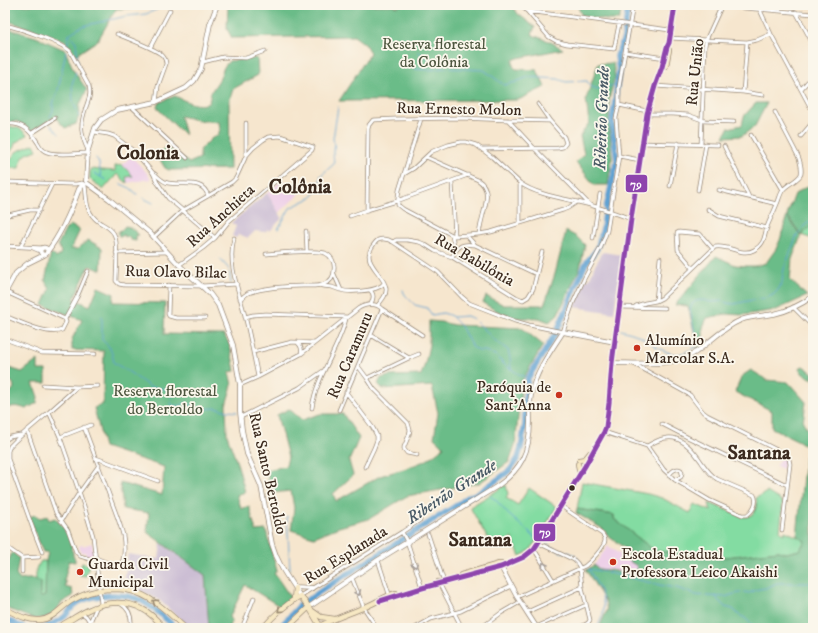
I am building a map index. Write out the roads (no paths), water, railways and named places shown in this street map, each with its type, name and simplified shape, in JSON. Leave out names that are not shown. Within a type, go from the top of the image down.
[{"type":"main road","points":[[263,628],[277,613],[294,600],[302,598],[319,627],[390,596],[422,586],[508,564],[524,557],[534,549],[538,543],[597,446],[606,427],[612,363],[642,143],[647,113],[669,47],[670,30],[675,5]]},
{"type":"main road","points":[[580,474],[579,462],[585,459],[597,446]]},
{"type":"main road","points":[[294,600],[295,587]]},
{"type":"main road","points":[[5,608],[29,619],[41,620],[52,616],[70,602],[87,593],[125,589],[149,598],[162,607],[185,628]]},
{"type":"main road","points":[[56,628],[100,604],[117,603],[127,604],[144,610],[165,628]]},
{"type":"main road","points":[[308,606],[321,617],[338,619]]},
{"type":"main road","points":[[287,628],[308,606]]},
{"type":"main road","points":[[5,625],[11,628]]},
{"type":"street","points":[[167,252],[116,253],[113,232],[94,218],[89,211],[85,183],[88,151],[95,128],[101,120],[117,110],[133,108],[156,102],[192,84],[200,73],[210,24],[217,5]]},
{"type":"street","points":[[520,5],[549,37],[567,44],[614,49],[619,24]]},
{"type":"street","points":[[308,606],[407,540],[496,487],[516,469],[522,459],[529,440],[531,392],[534,381],[561,331],[584,279],[602,246],[607,231],[620,156],[616,118],[619,105],[619,87],[625,52],[627,25],[633,5]]},
{"type":"street","points":[[722,5],[813,14]]},
{"type":"street","name":"Rua União","points":[[701,144],[705,46],[706,40],[722,5]]},
{"type":"street","points":[[759,8],[771,34],[813,112]]},
{"type":"street","points":[[150,48],[170,10]]},
{"type":"street","points":[[527,11],[670,30]]},
{"type":"street","points":[[796,12],[813,44]]},
{"type":"street","points":[[5,25],[59,44],[70,52],[90,90],[81,127],[84,142],[88,151]]},
{"type":"street","points":[[118,34],[150,48],[161,54],[166,60],[158,86],[156,102]]},
{"type":"street","points":[[669,40],[747,42],[757,40],[771,34]]},
{"type":"street","points":[[743,92],[747,42]]},
{"type":"street","points":[[203,62],[223,57],[246,58],[265,51]]},
{"type":"street","points":[[625,52],[666,58]]},
{"type":"street","points":[[801,89],[813,76]]},
{"type":"street","points":[[656,86],[763,94]]},
{"type":"street","points":[[482,149],[563,147],[566,142],[564,137],[538,104]]},
{"type":"street","points":[[619,105],[647,113],[688,115],[701,120],[734,122]]},
{"type":"street","points":[[133,108],[187,158]]},
{"type":"street","points":[[635,307],[639,304],[656,301],[662,298],[713,249],[719,247],[744,252],[752,251],[760,246],[764,240],[767,228],[783,190],[800,175],[801,172],[798,156],[775,112]]},
{"type":"street","points":[[32,133],[55,118]]},
{"type":"street","name":"Rua Ernesto Molon","points":[[367,210],[368,129],[373,120],[460,118],[550,121]]},
{"type":"street","points":[[421,119],[399,190],[397,202],[400,207],[454,235],[466,235],[491,232],[520,224],[563,210],[577,202]]},
{"type":"street","points":[[508,120],[590,205]]},
{"type":"street","points":[[801,136],[813,122]]},
{"type":"street","points":[[154,237],[182,211],[230,184],[234,180],[246,156],[246,123]]},
{"type":"street","points":[[5,124],[21,126],[32,133],[45,152],[56,154],[88,151]]},
{"type":"street","points":[[94,132],[114,136],[135,152],[160,180],[167,183],[192,183],[201,186],[207,192],[208,196]]},
{"type":"street","points":[[751,135],[783,190]]},
{"type":"street","name":"Rua Anchieta","points":[[179,265],[215,238],[229,221],[312,150],[313,147],[284,137],[276,136],[263,140],[246,156]]},
{"type":"street","points":[[404,175],[430,153],[440,148],[461,142],[471,143],[492,157],[524,186],[549,195],[590,205],[631,219]]},
{"type":"street","points":[[642,143],[718,145]]},
{"type":"street","points":[[670,186],[678,143]]},
{"type":"street","points":[[698,190],[706,144]]},
{"type":"street","points":[[724,146],[749,197]]},
{"type":"street","points":[[620,156],[640,160]]},
{"type":"street","points":[[426,157],[482,182],[485,187],[487,198],[479,234]]},
{"type":"street","points":[[153,173],[160,188],[168,198],[215,238]]},
{"type":"street","points":[[350,216],[397,202],[468,175]]},
{"type":"street","points":[[5,188],[6,184],[10,182],[52,184],[85,183]]},
{"type":"street","points":[[452,182],[455,251]]},
{"type":"street","points":[[65,319],[5,292],[16,273],[35,260],[43,251],[55,243],[80,188],[85,183]]},
{"type":"street","name":"Rua Santo Bertoldo","points":[[85,183],[109,199],[154,237],[179,265],[210,294],[218,305],[233,345],[240,384],[242,430],[248,454],[261,486],[272,544],[282,569],[302,598]]},
{"type":"street","points":[[520,183],[520,224]]},
{"type":"street","points":[[22,246],[52,184]]},
{"type":"street","points":[[719,190],[777,204]]},
{"type":"street","points":[[593,238],[600,194]]},
{"type":"street","points":[[708,209],[719,216],[767,228]]},
{"type":"street","points":[[5,214],[8,215],[30,210],[40,210]]},
{"type":"street","points":[[306,232],[307,252]]},
{"type":"street","points":[[693,268],[678,250],[677,233],[700,234],[713,249]]},
{"type":"street","points":[[466,235],[476,245]]},
{"type":"street","points":[[234,238],[232,261],[233,269],[258,377]]},
{"type":"street","name":"Rua Babilônia","points":[[384,283],[369,257],[372,246],[380,239],[393,242],[398,240],[419,242],[424,244],[435,251],[452,257],[521,300],[526,299],[530,295],[536,274]]},
{"type":"street","points":[[393,242],[438,272],[469,303],[529,325],[615,342]]},
{"type":"street","points":[[452,257],[455,251],[462,245],[476,245],[536,274],[542,252]]},
{"type":"street","points":[[5,246],[32,247],[43,251]]},
{"type":"street","points":[[266,254],[307,252],[325,253],[334,261],[334,274],[341,290]]},
{"type":"street","name":"Rua Olavo Bilac","points":[[116,253],[116,281],[118,284],[237,286]]},
{"type":"street","points":[[656,301],[660,258]]},
{"type":"street","points":[[5,316],[42,330],[60,332],[66,322],[65,319],[77,297],[88,271]]},
{"type":"street","points":[[320,286],[328,282],[334,274]]},
{"type":"street","points":[[240,299],[246,294],[284,286],[332,287],[348,292],[370,290],[379,287],[384,283],[386,291],[378,305]]},
{"type":"street","points":[[168,285],[169,316],[176,318],[205,318]]},
{"type":"street","points":[[237,286],[246,294]]},
{"type":"street","points":[[370,290],[373,295],[371,304]]},
{"type":"street","points":[[612,363],[673,362],[682,359],[696,352],[724,330],[741,320],[774,314],[793,307],[813,296]]},
{"type":"street","points":[[240,384],[258,377],[301,354],[359,308],[366,305],[378,305],[422,336]]},
{"type":"street","points":[[620,307],[666,308]]},
{"type":"street","points":[[793,307],[813,327]]},
{"type":"street","name":"Rua Caramuru","points":[[339,410],[382,309]]},
{"type":"street","points":[[245,317],[266,314],[347,318]]},
{"type":"street","points":[[312,408],[314,396],[347,318]]},
{"type":"street","points":[[371,335],[409,358]]},
{"type":"street","points":[[5,339],[42,353],[95,354]]},
{"type":"street","points":[[253,352],[297,342],[315,343]]},
{"type":"street","points":[[297,342],[301,346],[301,354]]},
{"type":"street","points":[[367,378],[419,354]]},
{"type":"street","points":[[632,363],[690,395],[707,415],[785,454],[789,459],[790,464],[782,530]]},
{"type":"street","points":[[358,366],[374,389],[408,423],[410,430],[404,450],[407,453],[417,455]]},
{"type":"street","points":[[241,417],[299,388],[325,370]]},
{"type":"street","points":[[43,385],[78,387],[98,386]]},
{"type":"street","points":[[42,552],[7,455],[9,447],[78,387]]},
{"type":"street","points":[[346,392],[373,428],[377,436],[374,448],[364,467]]},
{"type":"street","points":[[49,412],[60,437],[94,536],[100,604],[90,622],[90,628]]},
{"type":"street","points":[[662,424],[787,485]]},
{"type":"street","points":[[60,437],[91,425]]},
{"type":"street","points":[[27,430],[56,513],[68,530],[77,554],[97,561],[117,565],[121,564],[124,552],[123,535],[84,427]]},
{"type":"street","points":[[604,432],[647,446],[664,470],[675,480],[709,500],[742,515],[747,515],[752,511],[756,500],[754,495],[711,476],[696,455],[684,442],[668,437],[647,446]]},
{"type":"street","points":[[9,447],[5,440],[10,437],[22,435]]},
{"type":"street","points":[[684,442],[687,437]]},
{"type":"street","points":[[96,458],[158,481]]},
{"type":"street","points":[[61,521],[98,465]]},
{"type":"street","points":[[669,474],[674,470],[681,470],[681,477],[675,480]]},
{"type":"street","points":[[517,597],[580,568],[590,562],[602,547],[604,538],[600,532],[561,506]]},
{"type":"street","name":"Rua Esplanada","points":[[302,598],[312,588],[402,533],[420,520]]},
{"type":"street","points":[[402,533],[407,540],[422,586]]},
{"type":"street","points":[[428,534],[444,581]]},
{"type":"street","points":[[538,543],[574,560],[580,568],[582,587],[589,621],[586,625],[579,628]]},
{"type":"street","points":[[5,546],[22,558],[39,557]]},
{"type":"street","points":[[534,549],[553,580]]},
{"type":"street","points":[[22,558],[22,572]]},
{"type":"street","points":[[378,560],[390,596]]},
{"type":"street","points":[[97,561],[104,562]]},
{"type":"street","points":[[500,566],[517,597],[537,628],[586,605]]},
{"type":"street","points":[[352,578],[364,608],[378,628]]},
{"type":"street","points":[[438,582],[462,628]]},
{"type":"street","points":[[414,628],[431,619],[454,613],[511,586]]},
{"type":"street","points":[[295,587],[312,588]]},
{"type":"street","points":[[527,612],[582,587]]},
{"type":"street","points":[[242,628],[254,598]]},
{"type":"street","points":[[481,628],[501,613],[520,602]]},
{"type":"street","points":[[117,603],[128,609],[131,620],[131,628]]},
{"type":"street","points":[[81,614],[86,616],[90,622]]},
{"type":"waterway","points":[[69,34],[82,26],[127,16],[146,14],[168,5]]},
{"type":"waterway","name":"Ribeirão Grande","points":[[606,208],[617,160],[612,123],[619,71],[617,56],[624,38],[628,5]]},
{"type":"waterway","points":[[7,55],[8,34]]},
{"type":"waterway","points":[[67,46],[69,35]]},
{"type":"waterway","points":[[70,35],[76,42],[78,63]]},
{"type":"waterway","points":[[50,117],[53,111],[53,104],[58,90],[66,51]]},
{"type":"waterway","points":[[418,52],[445,68],[484,70],[504,85],[528,77],[558,79],[566,82],[587,81],[591,87],[599,89],[608,86],[617,86]]},
{"type":"waterway","points":[[415,69],[429,70],[444,68]]},
{"type":"waterway","points":[[76,72],[72,84],[73,101],[79,117]]},
{"type":"waterway","points":[[278,229],[290,208],[312,197],[319,188],[321,175],[334,164],[333,151],[335,145],[333,139],[338,107]]},
{"type":"waterway","points":[[50,124],[59,134]]},
{"type":"waterway","points":[[96,158],[99,163],[101,177]]},
{"type":"waterway","points":[[94,173],[106,180]]},
{"type":"waterway","points":[[121,184],[130,188],[137,194]]},
{"type":"waterway","points":[[143,198],[153,203]]},
{"type":"waterway","name":"Ribeirão Grande","points":[[279,628],[300,605],[468,497],[480,492],[510,470],[518,458],[521,448],[525,424],[525,399],[528,378],[556,333],[586,263],[597,249],[603,228],[605,213]]},
{"type":"waterway","points":[[621,330],[637,335],[673,354],[686,352],[696,347],[697,343],[690,310],[692,304],[696,301],[703,300],[711,302],[722,301],[734,304],[766,298],[773,295],[782,283],[785,266],[797,235],[804,226],[813,219]]},
{"type":"waterway","points":[[220,259],[229,269],[231,283]]},
{"type":"waterway","points":[[403,290],[406,296],[415,305],[427,308],[432,315],[443,313],[453,317],[467,316],[474,319],[493,339],[508,350],[511,369],[528,378]]},
{"type":"waterway","points":[[102,316],[102,340],[111,350],[114,363],[150,387],[166,389],[172,395],[171,405],[178,406],[186,403],[202,409],[216,408],[237,412]]},
{"type":"waterway","points":[[453,318],[461,326],[472,347],[479,351],[485,351],[495,355],[511,369]]},
{"type":"waterway","name":"Ribeirão Grande","points":[[560,324],[564,325]]},
{"type":"waterway","points":[[490,496],[537,539]]},
{"type":"waterway","points":[[287,516],[290,569]]},
{"type":"waterway","points":[[544,542],[561,552],[568,552],[575,555],[582,565]]},
{"type":"waterway","points":[[588,569],[677,588],[696,595],[707,596],[725,597],[745,592],[749,593],[777,583],[810,583]]},
{"type":"waterway","points":[[589,570],[600,590],[604,607],[597,628]]},
{"type":"waterway","name":"Ribeirão Grande","points":[[42,628],[62,619],[74,605],[79,602],[94,597],[110,595],[127,596],[142,601],[156,610],[176,628]]},
{"type":"waterway","points":[[716,596],[725,607],[733,609],[757,628]]},
{"type":"waterway","name":"Ribeirão Grande","points":[[5,619],[25,628]]},
{"type":"place","name":"Alumínio Marcolar S.A.","points":[[637,348]]},
{"type":"place","name":"Paróquia de Sant'Anna","points":[[559,395]]},
{"type":"place","name":"Escola Estadual Professora Leico Akaishi","points":[[613,562]]},
{"type":"place","name":"Guarda Civil Municipal","points":[[80,572]]},
{"type":"district","name":"Colonia","points":[[148,152]]},
{"type":"district","name":"Colônia","points":[[300,186]]},
{"type":"district","name":"Santana","points":[[759,452]]},
{"type":"district","name":"Santana","points":[[480,539]]},
{"type":"park label","name":"Reserva florestal da Colônia","points":[[434,52]]},
{"type":"park label","name":"Reserva florestal do Bertoldo","points":[[165,399]]}]
